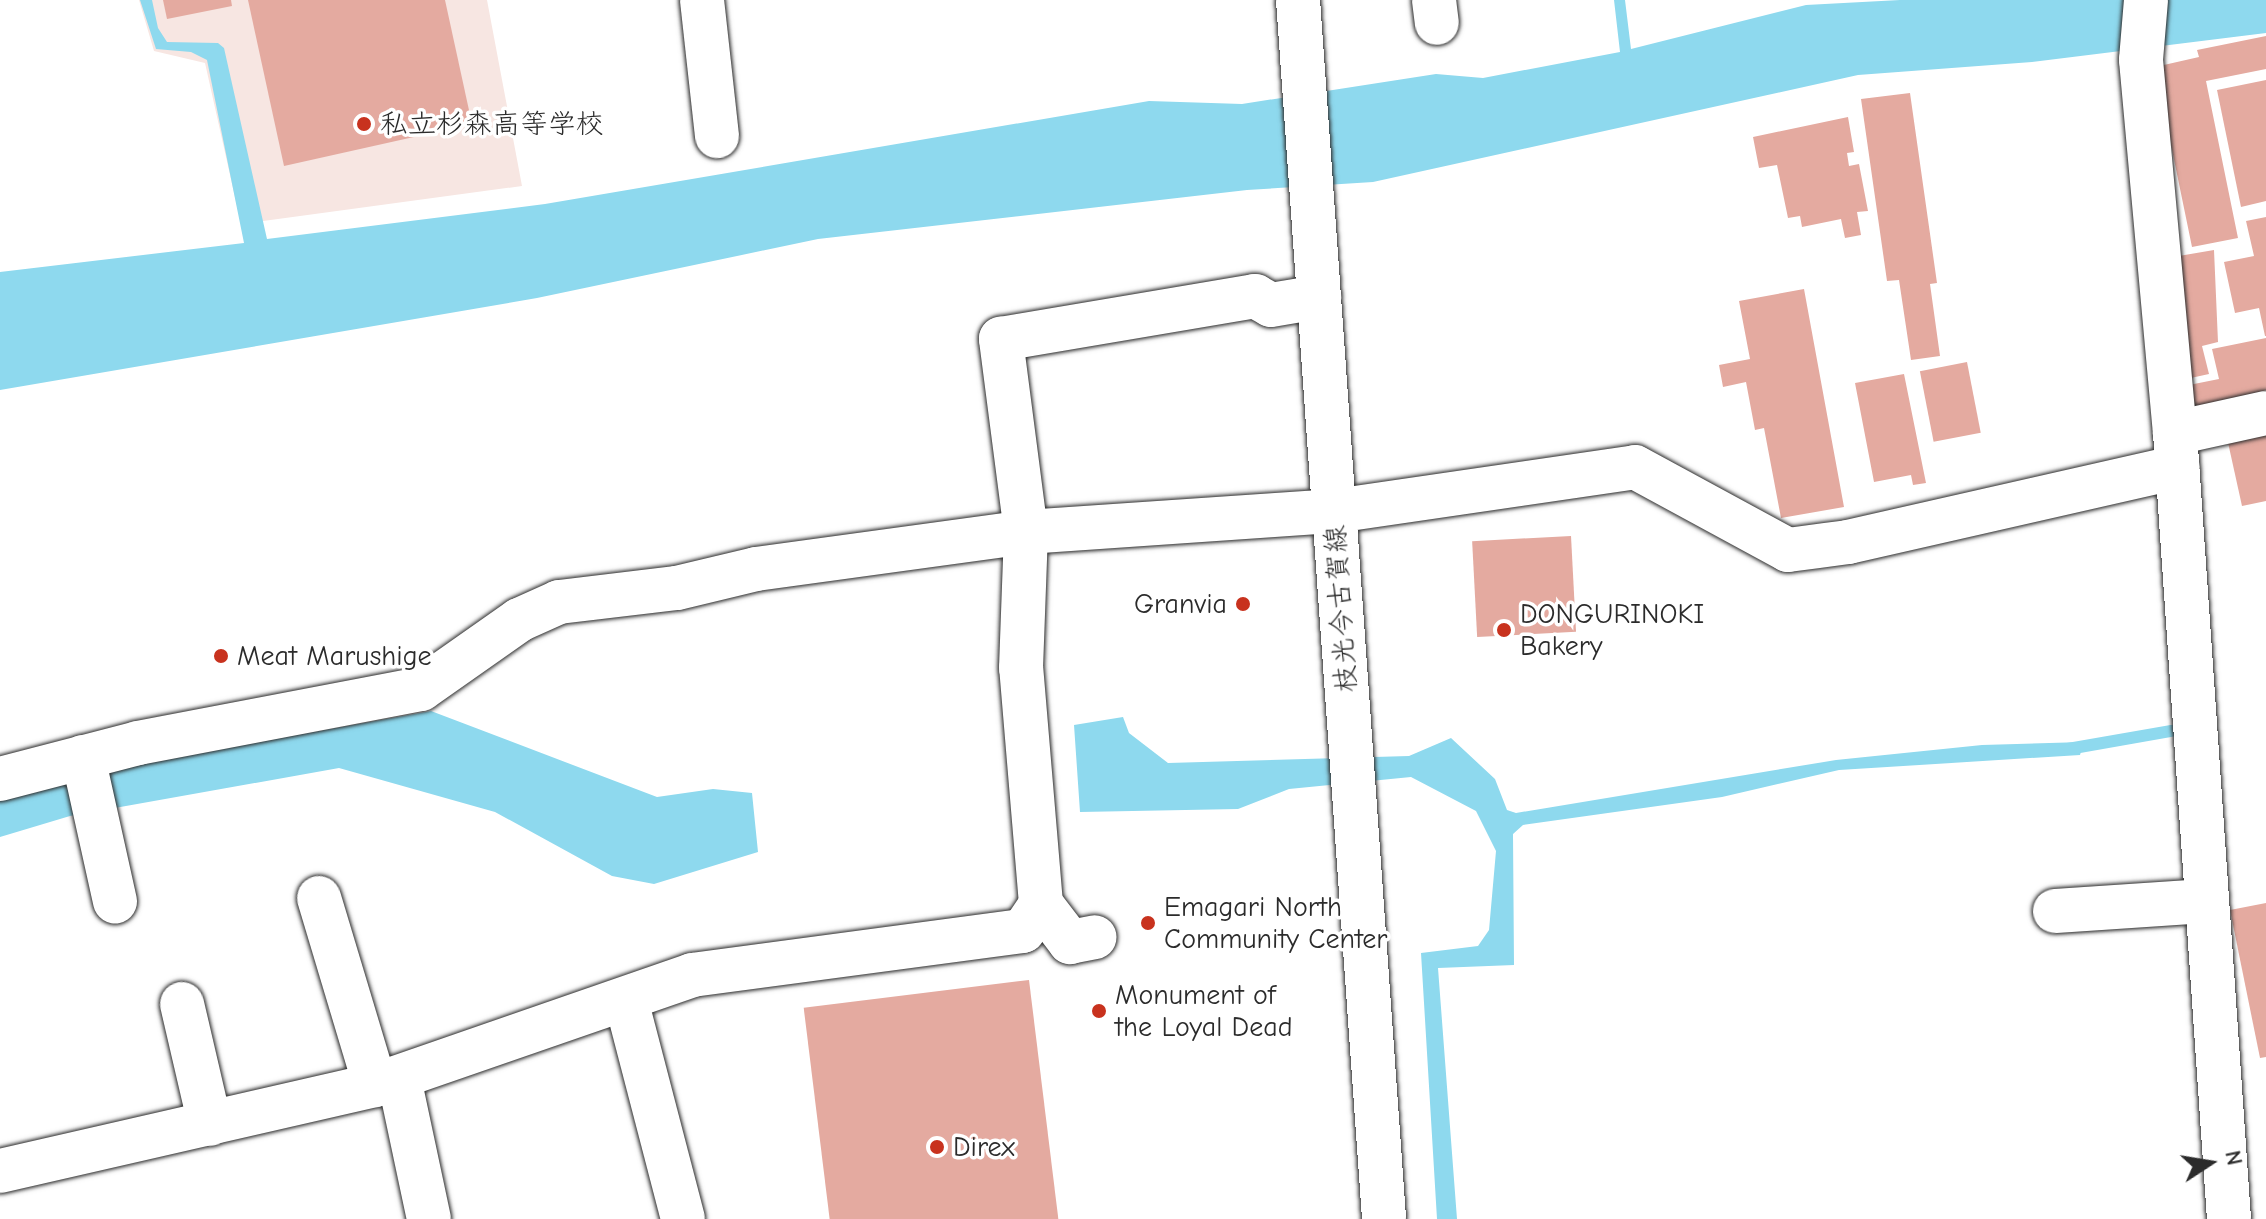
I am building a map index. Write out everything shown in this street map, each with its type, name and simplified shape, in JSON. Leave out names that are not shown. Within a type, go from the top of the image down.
[{"type":"street","points":[[702,0],[717,136]]},
{"type":"street","name":"枝光今古賀線","points":[[1298,0],[1384,1219]]},
{"type":"street","points":[[2146,0],[2141,60],[2176,450],[2229,1219]]},
{"type":"street","points":[[1095,937],[1070,942],[1041,904],[1021,668],[1026,532],[1001,339],[1255,296],[1271,305],[1319,297]]},
{"type":"street","points":[[0,779],[84,764],[421,689],[519,620],[559,602],[1026,532],[1335,511],[1635,467],[1788,550],[1848,542],[2176,450],[2266,413]]},
{"type":"street","points":[[84,764],[115,901]]},
{"type":"street","points":[[319,898],[387,1082],[429,1219]]},
{"type":"street","points":[[2055,911],[2206,901]]},
{"type":"street","points":[[0,1171],[387,1082],[715,971],[1023,931],[1041,904]]},
{"type":"street","points":[[626,1000],[683,1219]]},
{"type":"street","points":[[182,1004],[210,1124]]},
{"type":"shaded area","name":"私立杉森高等学校","points":[[139,0],[487,0],[522,186],[241,224],[205,63],[154,51]]},
{"type":"water","points":[[140,0],[152,0],[158,28],[167,42],[218,43],[224,48],[267,239],[545,204],[1149,101],[1242,104],[1436,74],[1483,78],[1620,52],[1614,0],[1625,0],[1631,49],[1806,5],[1900,0],[2266,0],[2266,33],[2032,62],[1858,75],[1373,182],[1247,190],[818,239],[537,298],[0,390],[0,272],[244,243],[207,60],[191,52],[156,49]]},
{"type":"water","points":[[431,711],[657,797],[713,789],[752,793],[758,852],[654,884],[612,876],[495,812],[339,768],[70,816],[0,837],[0,800],[93,771]]},
{"type":"water","points":[[1123,717],[1129,733],[1168,763],[1409,756],[1451,738],[1495,779],[1507,810],[1516,813],[1836,760],[1982,745],[2084,742],[2080,755],[1839,770],[1722,797],[1523,825],[1513,834],[1514,965],[1438,968],[1457,1219],[1437,1219],[1421,953],[1478,946],[1489,930],[1496,851],[1476,811],[1411,777],[1289,789],[1238,809],[1080,812],[1074,725]]},
{"type":"building","points":[[163,0],[231,0],[232,6],[167,19]]},
{"type":"building","points":[[248,0],[445,0],[472,124],[284,166]]},
{"type":"building","points":[[2266,36],[2266,69],[2206,81],[2238,238],[2192,247],[2155,67],[2199,57],[2197,50]]},
{"type":"building","points":[[2266,80],[2266,201],[2241,207],[2217,90]]},
{"type":"building","points":[[1910,93],[1937,283],[1930,284],[1940,356],[1911,360],[1899,280],[1887,281],[1861,99]]},
{"type":"building","points":[[1848,117],[1854,152],[1847,153],[1849,166],[1859,164],[1868,211],[1857,212],[1861,235],[1845,238],[1841,219],[1802,227],[1800,216],[1788,218],[1777,165],[1759,168],[1753,137]]},
{"type":"building","points":[[2266,217],[2265,336],[2259,308],[2235,313],[2224,262],[2254,256],[2246,221]]},
{"type":"building","points":[[2214,250],[2218,342],[2202,346],[2209,374],[2177,381],[2173,257]]},
{"type":"building","points":[[1804,289],[1844,507],[1781,518],[1764,428],[1755,430],[1746,382],[1723,387],[1719,365],[1750,359],[1739,301]]},
{"type":"building","points":[[2266,338],[2266,400],[2185,417],[2179,387],[2219,379],[2212,349]]},
{"type":"building","points":[[1967,362],[1981,433],[1934,442],[1920,371]]},
{"type":"building","points":[[1904,374],[1926,483],[1913,485],[1911,475],[1874,482],[1855,383]]},
{"type":"building","points":[[2266,429],[2266,501],[2242,506],[2227,438]]},
{"type":"building","points":[[1571,536],[1576,632],[1477,637],[1472,541]]},
{"type":"building","points":[[2266,903],[2266,1057],[2260,1058],[2230,910]]},
{"type":"building","points":[[1029,980],[1058,1219],[830,1219],[804,1008]]},
{"type":"waterway","points":[[2068,749],[2171,731]]},
{"type":"place","name":"私立杉森高等学校","points":[[364,124]]},
{"type":"place","name":"Granvia","points":[[1243,604]]},
{"type":"place","name":"DONGURINOKI Bakery","points":[[1504,630]]},
{"type":"place","name":"Meat Marushige","points":[[221,656]]},
{"type":"place","name":"Emagari North Community Center","points":[[1148,923]]},
{"type":"place","name":"Monument of the Loyal Dead","points":[[1099,1011]]},
{"type":"place","name":"Direx","points":[[937,1147]]}]
